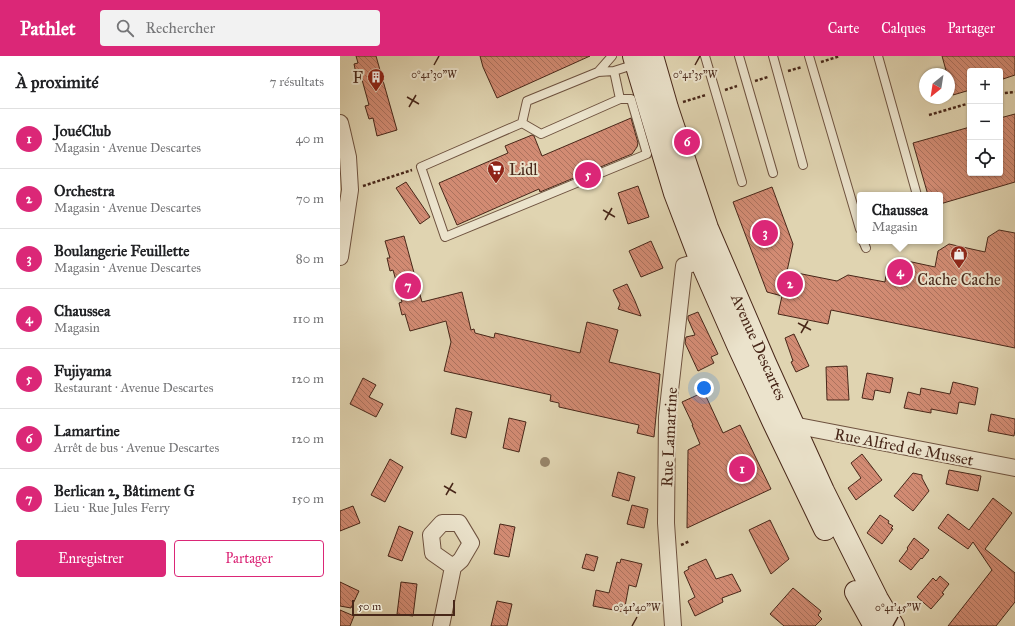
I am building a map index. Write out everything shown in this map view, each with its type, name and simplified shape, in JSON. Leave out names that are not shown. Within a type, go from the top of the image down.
[{"type":"main road","name":"Avenue Descartes","points":[[641,59],[675,193],[701,261],[774,423],[874,626]]},
{"type":"main road","name":"Avenue Descartes","points":[[641,59],[667,108],[707,228],[793,425],[823,490],[877,599],[893,626]]},
{"type":"street","points":[[340,257],[350,190],[348,157],[341,128]]},
{"type":"street","name":"Rue Lamartine","points":[[673,626],[666,522],[667,417],[684,266],[701,261]]},
{"type":"street","name":"Rue Alfred de Musset","points":[[793,425],[1015,468]]},
{"type":"street","points":[[441,626],[453,567]]},
{"type":"lane","points":[[598,72],[612,56]]},
{"type":"lane","points":[[705,56],[742,182]]},
{"type":"lane","points":[[739,56],[773,173]]},
{"type":"lane","points":[[772,56],[803,164]]},
{"type":"lane","points":[[809,56],[857,219]]},
{"type":"lane","points":[[878,56],[916,192]]},
{"type":"lane","points":[[522,123],[527,101],[598,72],[614,72],[641,59]]},
{"type":"lane","points":[[614,72],[620,99]]},
{"type":"lane","points":[[620,99],[631,99],[647,154],[445,237],[421,167],[522,123],[542,134],[620,99]]},
{"type":"path","points":[[1003,92],[1015,92]]},
{"type":"path","points":[[929,115],[967,104]]},
{"type":"path","points":[[350,190],[421,167]]},
{"type":"building","name":"F","points":[[356,56],[376,56],[397,130],[377,136],[373,118],[369,119],[365,106],[369,105],[361,76],[357,78],[354,64],[358,63]]},
{"type":"building","points":[[480,56],[590,56],[497,98],[483,67]]},
{"type":"building","points":[[942,56],[1015,56],[1015,75],[1003,79],[1003,68],[967,68],[967,91],[955,94],[955,68],[945,68]]},
{"type":"building","points":[[1015,114],[1015,182],[943,203],[943,192],[927,192],[913,143],[967,128],[967,176],[1003,176],[1003,117]]},
{"type":"building","points":[[631,118],[638,143],[632,154],[540,192],[539,189],[457,225],[439,183],[508,153],[505,146],[532,135],[534,136],[542,156]]},
{"type":"building","points":[[406,182],[430,217],[420,224],[396,188]]},
{"type":"building","points":[[638,186],[649,217],[628,224],[618,193]]},
{"type":"building","points":[[772,187],[793,244],[787,271],[837,281],[848,275],[885,282],[887,266],[898,259],[935,267],[938,251],[949,244],[985,252],[988,237],[999,230],[1015,233],[1015,348],[831,310],[828,324],[778,314],[782,296],[767,292],[733,202]]},
{"type":"building","points":[[404,236],[422,302],[462,292],[471,330],[474,329],[475,333],[494,338],[495,333],[580,353],[587,322],[618,330],[609,362],[660,374],[654,437],[637,433],[639,425],[559,407],[559,403],[550,401],[551,395],[444,371],[451,342],[446,321],[410,331],[405,314],[402,315],[399,303],[402,302],[393,270],[390,271],[387,258],[390,258],[385,241]]},
{"type":"building","points":[[651,241],[663,268],[641,277],[629,251]]},
{"type":"building","points":[[627,284],[641,316],[618,309],[620,304],[613,290]]},
{"type":"building","points":[[698,312],[718,354],[711,357],[714,363],[698,371],[685,343],[686,337],[695,335],[688,316]]},
{"type":"building","points":[[794,334],[809,366],[796,372],[791,362],[793,361],[785,338]]},
{"type":"building","points":[[847,366],[849,400],[827,400],[826,367]]},
{"type":"building","points":[[867,373],[893,378],[890,393],[875,390],[873,400],[862,398]]},
{"type":"building","points":[[363,378],[376,385],[369,397],[383,404],[376,417],[350,404]]},
{"type":"building","points":[[953,382],[978,388],[975,405],[959,402],[957,414],[931,409],[931,413],[904,408],[908,392],[920,395],[921,388],[950,394]]},
{"type":"building","points":[[704,392],[723,433],[740,425],[771,489],[687,528],[688,450],[700,444],[682,402]]},
{"type":"building","points":[[456,408],[472,412],[466,438],[451,434]]},
{"type":"building","points":[[991,414],[1015,419],[1014,436],[988,431]]},
{"type":"building","points":[[509,418],[526,422],[519,452],[503,448]]},
{"type":"building","points":[[862,454],[882,480],[856,500],[848,488],[861,478],[851,463]]},
{"type":"building","points":[[390,459],[403,467],[385,502],[371,495]]},
{"type":"building","points":[[949,470],[981,476],[978,491],[946,484]]},
{"type":"building","points":[[618,472],[635,477],[629,501],[612,496]]},
{"type":"building","points":[[913,473],[922,475],[922,478],[929,491],[913,511],[894,496]]},
{"type":"building","points":[[993,498],[1012,513],[985,549],[1015,573],[1015,602],[996,626],[948,626],[992,570],[973,542],[968,549],[938,528],[948,514],[969,530]]},
{"type":"building","points":[[632,505],[648,509],[644,528],[627,524]]},
{"type":"building","points":[[353,506],[360,523],[340,531],[340,511]]},
{"type":"building","points":[[880,515],[889,521],[888,523],[893,526],[891,528],[893,529],[882,544],[867,533]]},
{"type":"building","points":[[770,520],[789,559],[771,574],[749,530]]},
{"type":"building","points":[[500,524],[515,527],[509,557],[494,554]]},
{"type":"building","points":[[399,526],[413,532],[402,561],[388,556]]},
{"type":"building","points":[[914,538],[929,550],[911,570],[899,561]]},
{"type":"building","points":[[586,554],[598,557],[594,571],[582,568]]},
{"type":"building","points":[[621,559],[642,564],[636,587],[629,585],[624,612],[593,606],[596,590],[609,593],[617,562],[620,563]]},
{"type":"building","points":[[706,559],[716,579],[732,574],[741,591],[722,598],[723,602],[695,616],[688,601],[695,597],[684,572],[689,569],[688,567]]},
{"type":"building","points":[[940,576],[949,584],[942,593],[944,594],[931,609],[917,597],[933,578],[936,581]]},
{"type":"building","points":[[340,582],[359,591],[351,608],[340,606]]},
{"type":"building","points":[[401,582],[417,584],[413,616],[397,614]]},
{"type":"building","points":[[793,588],[821,611],[818,615],[822,619],[815,626],[784,626],[770,614]]},
{"type":"building","points":[[497,601],[512,604],[507,626],[491,626]]},
{"type":"building","points":[[340,610],[354,616],[350,626],[340,626]]},
{"type":"place","name":"F","points":[[376,92]]},
{"type":"place","name":"Lamartine","points":[[687,142]]},
{"type":"place","name":"Fujiyama","points":[[588,175]]},
{"type":"place","name":"Lidl","points":[[496,184]]},
{"type":"place","name":"Boulangerie Feuillette","points":[[765,233]]},
{"type":"place","name":"Cache Cache","points":[[959,269]]},
{"type":"place","name":"Chaussea","points":[[900,272]]},
{"type":"place","name":"Orchestra","points":[[790,284]]},
{"type":"place","name":"Berlican 2, Bâtiment G","points":[[408,286]]},
{"type":"place","name":"JouéClub","points":[[742,469]]}]
